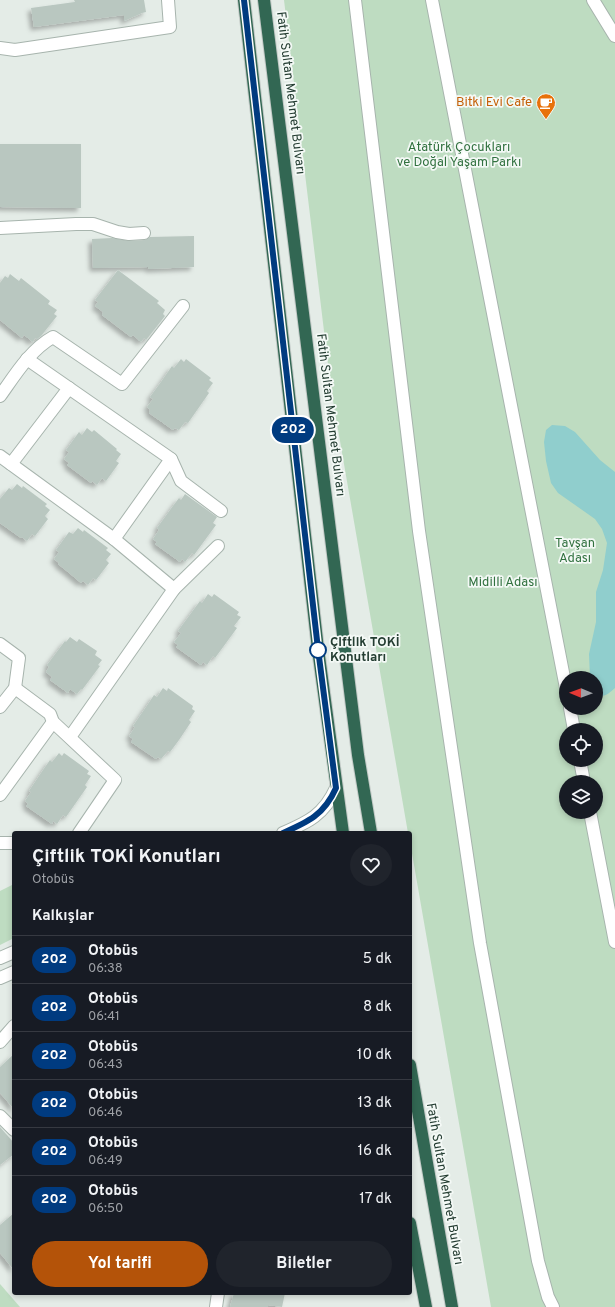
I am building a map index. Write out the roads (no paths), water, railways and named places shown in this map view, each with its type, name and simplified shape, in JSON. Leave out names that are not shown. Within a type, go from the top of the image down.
[{"type":"highway","points":[[244,0],[318,649],[343,831]]},
{"type":"highway","name":"Fatih Sultan Mehmet Bulvarı","points":[[264,0],[358,755],[371,831]]},
{"type":"highway","name":"Fatih Sultan Mehmet Bulvarı","points":[[412,1077],[452,1307]]},
{"type":"highway","points":[[412,1234],[426,1307]]},
{"type":"street","points":[[0,48],[15,50],[170,27],[168,0]]},
{"type":"street","points":[[355,0],[419,531],[478,928],[538,1262],[548,1296],[554,1307]]},
{"type":"street","points":[[432,0],[563,671]]},
{"type":"street","points":[[594,0],[615,36]]},
{"type":"street","points":[[0,228],[87,224],[129,234],[144,233]]},
{"type":"street","points":[[0,396],[27,359],[53,337],[122,384],[183,306]]},
{"type":"street","points":[[27,359],[171,459],[181,481],[222,511]]},
{"type":"street","points":[[69,388],[4,460],[114,539],[174,589]]},
{"type":"street","points":[[114,539],[171,459]]},
{"type":"street","points":[[70,737],[174,589],[218,546]]},
{"type":"street","points":[[0,644],[19,658],[15,688],[0,707]]},
{"type":"street","points":[[15,688],[50,714],[53,722],[115,780],[80,831]]},
{"type":"street","points":[[0,795],[53,722]]},
{"type":"street","points":[[286,831],[313,819],[332,798],[336,788]]},
{"type":"street","points":[[591,819],[615,942]]},
{"type":"street","points":[[0,843],[12,843]]},
{"type":"street","points":[[0,958],[12,953]]},
{"type":"street","points":[[0,978],[12,973]]},
{"type":"street","points":[[0,1042],[12,1028]]},
{"type":"street","points":[[0,1116],[12,1128]]},
{"type":"street","points":[[216,1307],[218,1295]]},
{"type":"water","points":[[552,425],[565,426],[575,432],[600,460],[615,472],[615,688],[604,695],[603,671],[590,671],[589,654],[596,622],[596,592],[603,570],[607,543],[602,529],[595,519],[558,493],[551,483],[546,461],[544,442],[546,430]]},
{"type":"place","name":"Bitki Evi Cafe","points":[[546,120]]},
{"type":"place","name":"Çiftlik TOKİ Konutları","points":[[318,650]]},
{"type":"park label","name":"Atatürk Çocukları ve Doğal Yaşam Parkı","points":[[459,156]]},
{"type":"park label","name":"Tavşan Adası","points":[[575,552]]},
{"type":"park label","name":"Midilli Adası","points":[[503,583]]}]
